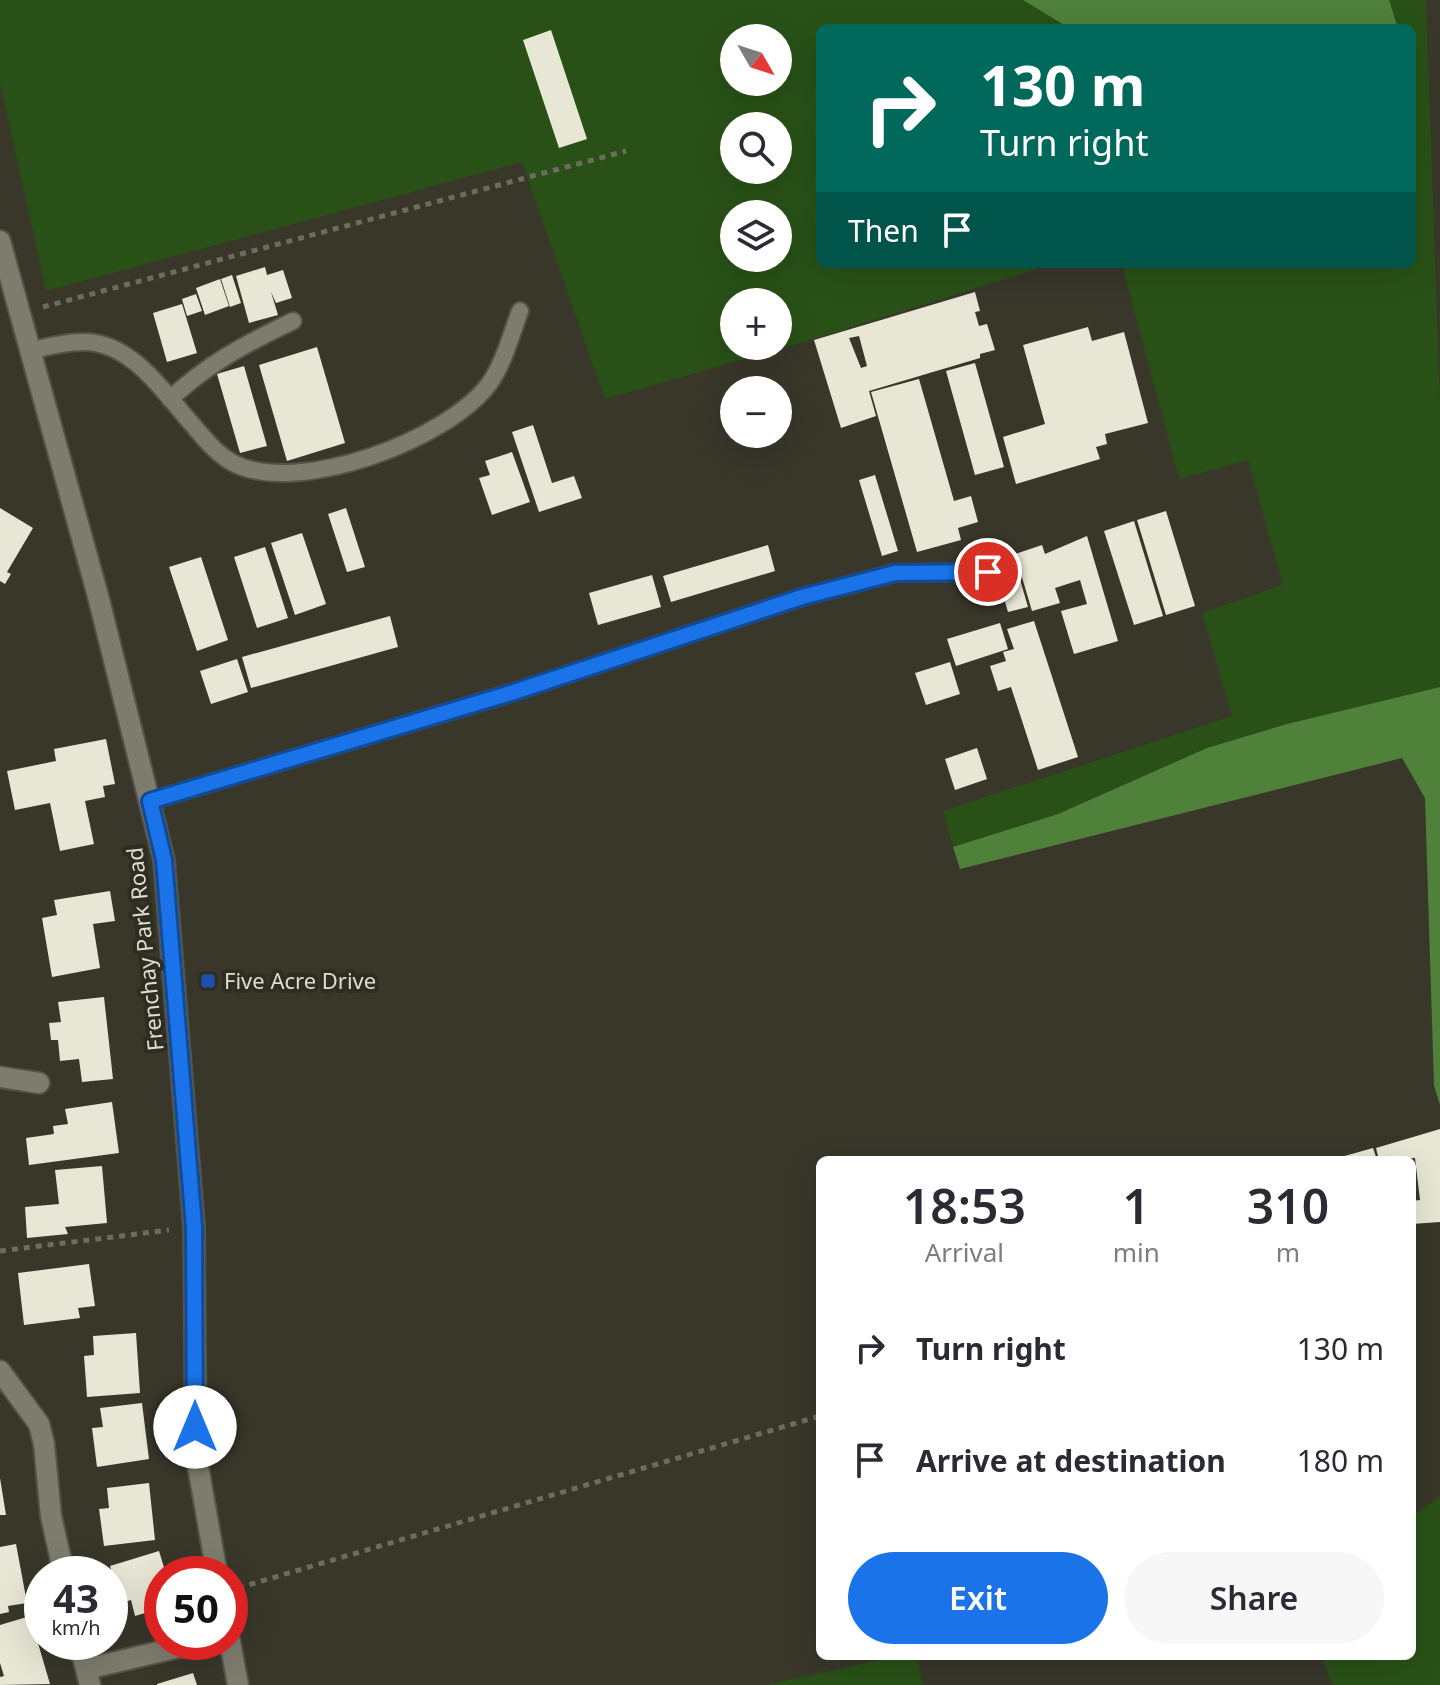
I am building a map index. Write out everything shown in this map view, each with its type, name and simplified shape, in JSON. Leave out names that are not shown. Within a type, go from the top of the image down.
[{"type":"main road","name":"Frenchay Park Road","points":[[0,241],[11,307],[29,351],[98,596],[164,860],[194,1227],[196,1455],[214,1556]]},
{"type":"main road","points":[[0,1077],[39,1083]]},
{"type":"main road","points":[[0,1371],[39,1424],[51,1516],[60,1556]]},
{"type":"main road","points":[[88,1677],[144,1660]]},
{"type":"main road","points":[[233,1660],[238,1685]]},
{"type":"lane","points":[[29,351],[85,341],[109,346],[130,358],[213,449],[233,463],[257,473],[285,475],[325,469],[409,443],[458,413],[489,384],[520,311]]},
{"type":"lane","points":[[170,399],[202,370],[234,350],[293,321]]},
{"type":"lane","points":[[150,801],[514,692],[802,597],[895,573],[988,572]]},
{"type":"path","points":[[11,307],[626,151]]},
{"type":"path","points":[[0,1251],[194,1227]]},
{"type":"path","points":[[248,1585],[816,1417]]},
{"type":"green space","points":[[0,0],[1023,0],[1062,24],[816,24],[816,268],[1040,268],[792,345],[792,288],[720,288],[720,360],[741,360],[605,399],[522,162],[46,291],[0,83]]},
{"type":"green space","points":[[1023,0],[1389,0],[1397,24],[1062,24]]},
{"type":"green space","points":[[1389,0],[1426,0],[1440,402],[1440,687],[1287,724],[1207,748],[1058,814],[953,847],[943,811],[1232,716],[1202,613],[1283,585],[1248,460],[1179,479],[1123,268],[1416,268],[1416,24],[1397,24]]},
{"type":"green space","points":[[1440,687],[1440,1105],[1434,1086],[1425,798],[1402,758],[960,869],[953,847],[1058,814],[1207,748],[1287,724]]},
{"type":"green space","points":[[1440,1496],[1440,1685],[1333,1685],[1323,1660],[1416,1660],[1416,1512]]},
{"type":"green space","points":[[882,1660],[917,1660],[923,1685],[766,1685]]},
{"type":"building","points":[[551,30],[587,139],[559,148],[523,40]]},
{"type":"building","points":[[265,267],[267,275],[283,270],[292,298],[276,303],[271,292],[278,315],[249,323],[236,276]]},
{"type":"building","points":[[232,275],[241,303],[230,307],[221,279]]},
{"type":"building","points":[[220,279],[229,306],[205,315],[196,288]]},
{"type":"building","points":[[975,292],[980,311],[975,312],[979,326],[987,324],[995,350],[980,354],[980,358],[869,391],[876,416],[841,428],[814,340]],"holes":[[[859,336],[867,366],[861,368],[849,338]]]},
{"type":"building","points":[[196,294],[202,311],[187,316],[182,299]]},
{"type":"building","points":[[182,304],[197,353],[167,362],[153,313]]},
{"type":"building","points":[[1088,327],[1092,341],[1124,332],[1148,423],[1105,434],[1107,444],[1096,447],[1100,459],[1016,484],[1003,437],[1045,424],[1023,345]]},
{"type":"building","points":[[317,347],[345,443],[287,461],[259,365]]},
{"type":"building","points":[[975,363],[1004,467],[975,475],[946,371]]},
{"type":"building","points":[[244,366],[267,446],[240,453],[217,374]]},
{"type":"building","points":[[919,379],[954,501],[971,496],[978,522],[958,528],[961,540],[917,552],[871,392]]},
{"type":"building","points":[[533,425],[552,483],[574,476],[582,498],[539,512],[512,432]]},
{"type":"building","points":[[512,452],[530,502],[492,515],[479,478],[490,475],[485,461]]},
{"type":"building","points":[[875,475],[898,551],[882,556],[859,480]]},
{"type":"building","points":[[0,508],[33,528],[7,572],[11,574],[5,584],[0,581]]},
{"type":"building","points":[[346,508],[365,567],[347,572],[328,514]]},
{"type":"building","points":[[1166,511],[1195,606],[1166,615],[1137,520]]},
{"type":"building","points":[[1134,521],[1163,616],[1134,625],[1104,531]]},
{"type":"building","points":[[302,533],[326,604],[295,615],[271,543]]},
{"type":"building","points":[[1087,536],[1118,641],[1074,654],[1061,611],[1087,604],[1080,580],[1055,588],[1060,603],[1032,611],[1015,554],[1042,545],[1045,554]]},
{"type":"building","points":[[768,545],[775,571],[671,602],[663,576]]},
{"type":"building","points":[[265,547],[288,618],[257,628],[234,557]]},
{"type":"building","points":[[201,557],[228,640],[197,651],[169,567]]},
{"type":"building","points":[[1017,569],[1028,607],[1008,612],[997,575]]},
{"type":"building","points":[[652,575],[661,607],[598,625],[589,593]]},
{"type":"building","points":[[390,616],[398,647],[251,688],[242,657]]},
{"type":"building","points":[[1034,621],[1078,757],[1038,770],[1011,687],[998,691],[990,666],[1006,661],[1003,652],[1014,649],[1007,629]]},
{"type":"building","points":[[1000,623],[1008,649],[956,666],[947,639]]},
{"type":"building","points":[[237,659],[248,692],[211,704],[200,671]]},
{"type":"building","points":[[950,662],[960,694],[926,705],[915,673]]},
{"type":"building","points":[[106,739],[115,784],[103,786],[105,797],[85,801],[94,844],[60,851],[50,803],[15,810],[7,771],[56,761],[54,749]]},
{"type":"building","points":[[977,748],[987,779],[955,790],[945,759]]},
{"type":"building","points":[[110,891],[115,921],[93,924],[100,968],[52,977],[42,918],[57,915],[54,900]]},
{"type":"building","points":[[104,997],[113,1079],[82,1082],[79,1059],[60,1061],[58,1040],[51,1040],[49,1023],[61,1022],[58,1002]]},
{"type":"building","points":[[112,1102],[119,1153],[29,1165],[26,1138],[54,1134],[53,1126],[68,1124],[65,1109]]},
{"type":"building","points":[[1440,1129],[1440,1222],[1416,1224],[1416,1200],[1420,1200],[1416,1156],[1378,1156],[1376,1148]]},
{"type":"building","points":[[1373,1148],[1376,1156],[1345,1156]]},
{"type":"building","points":[[102,1166],[107,1223],[65,1227],[68,1234],[27,1238],[25,1207],[59,1204],[55,1170]]},
{"type":"building","points":[[89,1264],[95,1306],[78,1308],[80,1318],[24,1325],[18,1273]]},
{"type":"building","points":[[136,1333],[140,1393],[87,1397],[84,1356],[94,1355],[93,1336]]},
{"type":"building","points":[[142,1403],[149,1459],[97,1467],[92,1428],[103,1427],[100,1408]]},
{"type":"building","points":[[0,1478],[6,1515],[0,1515]]},
{"type":"building","points":[[149,1483],[155,1540],[104,1546],[99,1509],[109,1508],[107,1488]]},
{"type":"building","points":[[16,1544],[24,1603],[8,1606],[9,1612],[0,1614],[0,1547]]},
{"type":"building","points":[[159,1551],[161,1556],[144,1556],[144,1613],[135,1616],[131,1600],[128,1601],[128,1560]]},
{"type":"building","points":[[24,1618],[24,1660],[43,1660],[50,1684],[0,1685],[0,1677],[4,1676],[0,1663],[0,1625]]},
{"type":"building","points":[[193,1673],[197,1685],[157,1685],[157,1684]]},
{"type":"place","name":"Five Acre Drive","points":[[208,981]]},
{"type":"route","points":[[195,1427],[194,1227],[164,860],[150,801],[514,692],[802,597],[895,573],[988,572]]}]
